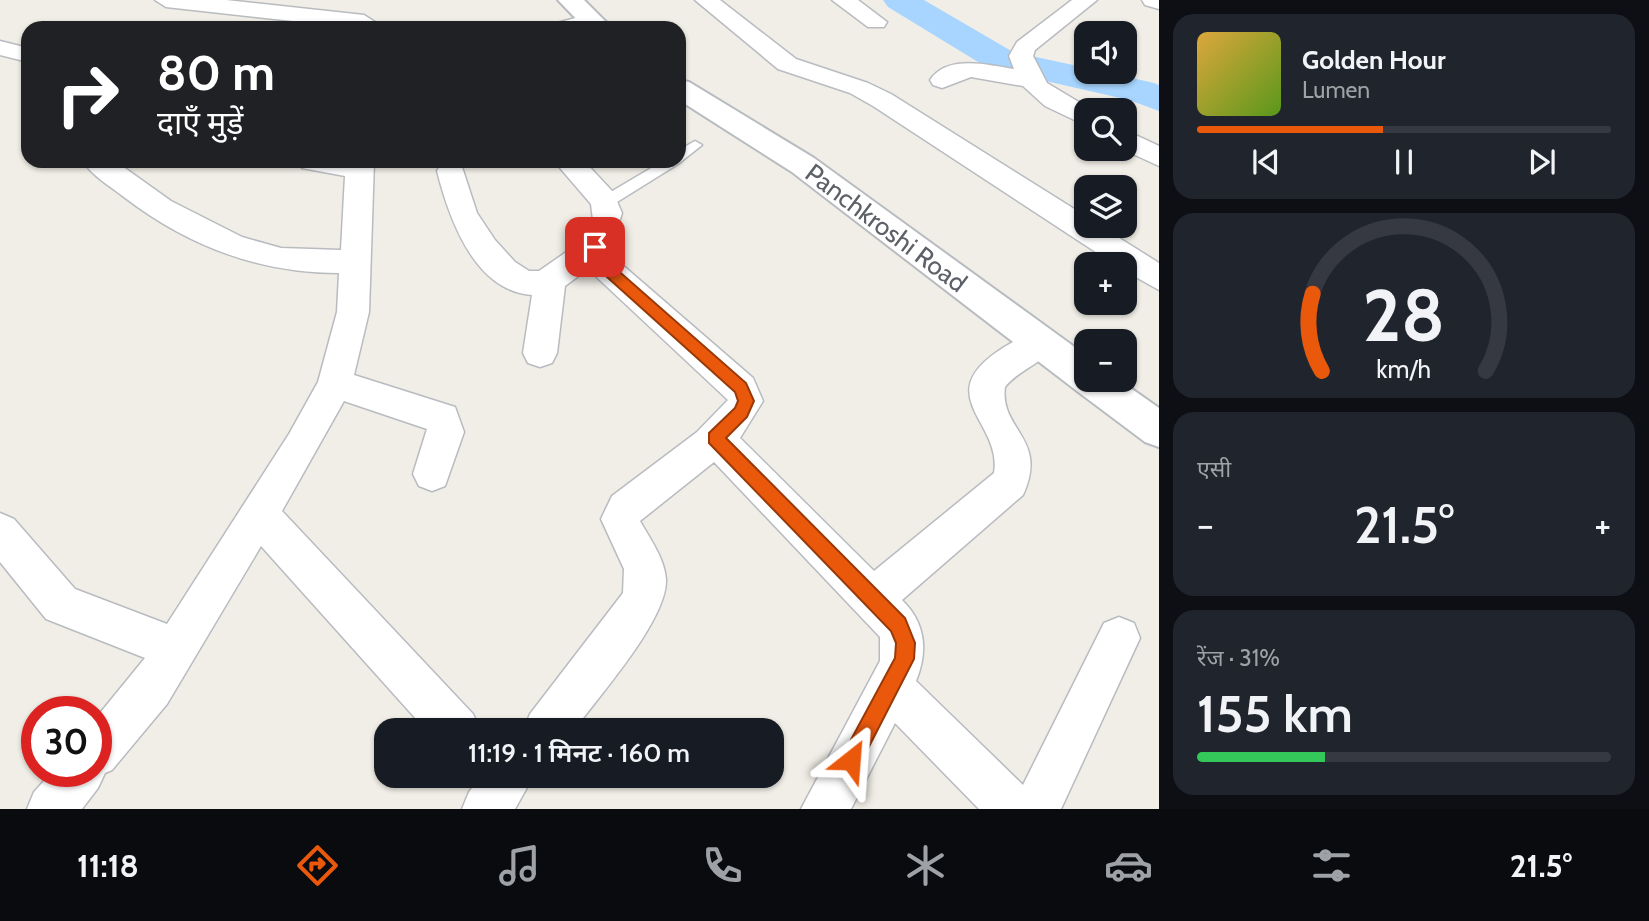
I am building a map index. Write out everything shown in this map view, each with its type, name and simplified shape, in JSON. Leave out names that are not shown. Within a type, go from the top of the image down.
[{"type":"street","points":[[166,0],[365,17]]},
{"type":"street","points":[[570,0],[592,21]]},
{"type":"street","points":[[706,0],[787,64],[859,88],[882,100],[1159,278]]},
{"type":"street","points":[[843,0],[876,22]]},
{"type":"street","points":[[1074,111],[1050,99],[1026,70],[1025,47],[1086,0]]},
{"type":"street","points":[[1153,0],[1159,2]]},
{"type":"street","points":[[0,48],[21,53]]},
{"type":"street","points":[[942,80],[968,69],[1026,70]]},
{"type":"street","name":"Panchkroshi Road","points":[[686,92],[803,165],[1074,368]]},
{"type":"street","points":[[1137,145],[1159,157]]},
{"type":"street","points":[[107,168],[194,228],[236,247],[282,259],[357,262]]},
{"type":"street","points":[[112,735],[151,688],[176,649],[335,384],[353,312],[360,168]]},
{"type":"street","points":[[555,718],[641,604],[648,585],[645,565],[624,532],[620,519],[626,509],[715,438],[741,412],[746,401],[741,388],[595,256],[595,247],[607,222],[608,211],[574,168]]},
{"type":"street","points":[[451,171],[463,213],[499,266],[529,283],[550,280],[595,247]]},
{"type":"street","points":[[540,353],[550,280]]},
{"type":"street","points":[[873,598],[1010,483],[1015,467],[1013,453],[988,403],[986,387],[994,375],[1039,342]]},
{"type":"street","points":[[335,384],[442,418],[446,432],[432,474]]},
{"type":"street","name":"Panchkroshi Road","points":[[1106,392],[1159,430]]},
{"type":"street","points":[[715,438],[873,598],[898,625],[905,643],[905,659],[825,809]]},
{"type":"street","points":[[260,513],[280,539],[446,718]]},
{"type":"street","points":[[0,532],[61,604],[176,649]]},
{"type":"street","points":[[1036,809],[1119,638]]},
{"type":"street","points":[[890,687],[1013,809]]},
{"type":"street","points":[[51,809],[69,787]]},
{"type":"lane","points":[[686,152],[695,145]]},
{"type":"lane","points":[[604,203],[662,168]]},
{"type":"waterway","points":[[900,0],[1001,60],[1141,91],[1159,99]]},
{"type":"route","points":[[595,247],[595,256],[601,264],[741,388],[746,401],[741,412],[715,438],[898,625],[905,643],[905,659],[851,760]]}]
